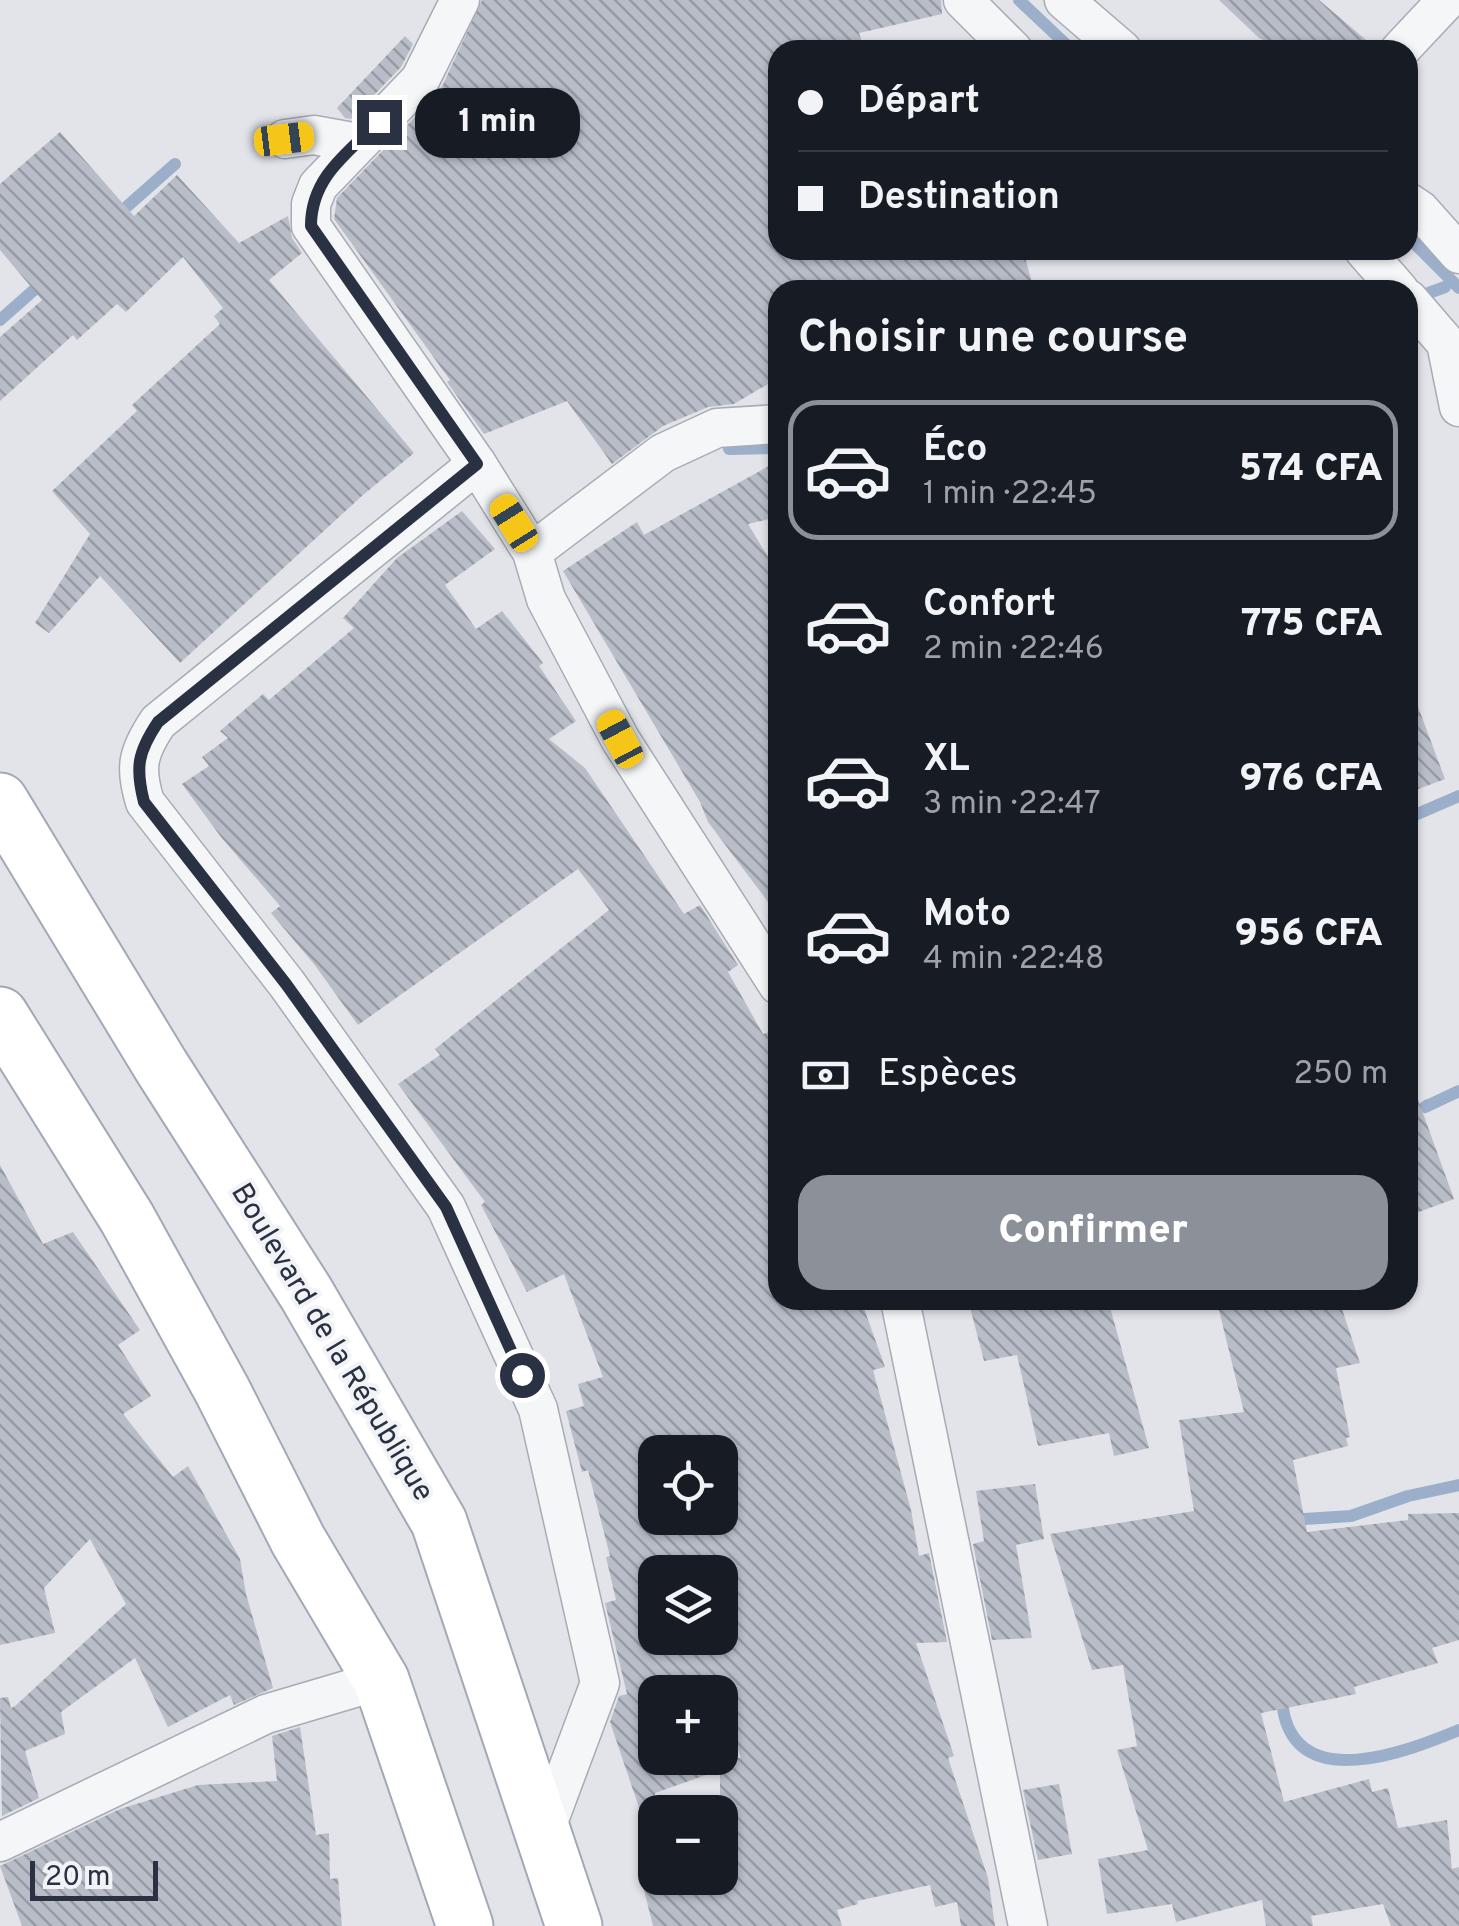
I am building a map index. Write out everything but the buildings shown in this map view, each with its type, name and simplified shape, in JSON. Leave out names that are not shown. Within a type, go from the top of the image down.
[{"type":"main road","name":"Boulevard de la République","points":[[0,801],[161,1066],[306,1293],[439,1522],[574,1926]]},
{"type":"main road","points":[[0,1015],[127,1218],[222,1390],[298,1540],[381,1680],[465,1926]]},
{"type":"street","points":[[460,0],[420,80],[318,186],[311,204],[311,226],[477,464],[532,552],[546,599],[620,739],[768,969]]},
{"type":"street","points":[[963,0],[1003,40]]},
{"type":"street","points":[[1064,0],[1110,40]]},
{"type":"street","points":[[1409,40],[1447,0]]},
{"type":"street","points":[[284,139],[314,135],[358,143]]},
{"type":"street","points":[[1418,209],[1459,254]]},
{"type":"street","points":[[1373,260],[1390,280]]},
{"type":"street","points":[[1418,311],[1446,343],[1459,407]]},
{"type":"street","points":[[532,552],[663,453],[718,428],[768,425]]},
{"type":"street","points":[[477,464],[158,722],[143,745],[137,776],[144,802],[286,984],[446,1207],[538,1409],[600,1683],[544,1833]]},
{"type":"street","points":[[902,1310],[1028,1926]]},
{"type":"street","points":[[0,1842],[266,1714],[381,1680]]},
{"type":"waterway","points":[[1019,0],[1061,40]]},
{"type":"waterway","points":[[114,218],[175,164]]},
{"type":"waterway","points":[[1418,247],[1459,288]]},
{"type":"waterway","points":[[0,320],[43,282]]},
{"type":"waterway","points":[[1418,297],[1445,287]]},
{"type":"waterway","points":[[729,449],[768,448]]},
{"type":"waterway","points":[[1418,814],[1459,796]]},
{"type":"waterway","points":[[1428,1105],[1425,1107],[1459,1091]]},
{"type":"waterway","points":[[1289,1520],[1351,1516],[1408,1496],[1459,1485]]},
{"type":"waterway","points":[[1283,1709],[1292,1735],[1309,1752],[1331,1759],[1385,1755],[1459,1730]]},
{"type":"route","points":[[379,122],[318,186],[311,204],[311,226],[477,464],[158,722],[143,745],[137,776],[144,802],[286,984],[446,1207],[522,1375]]}]
